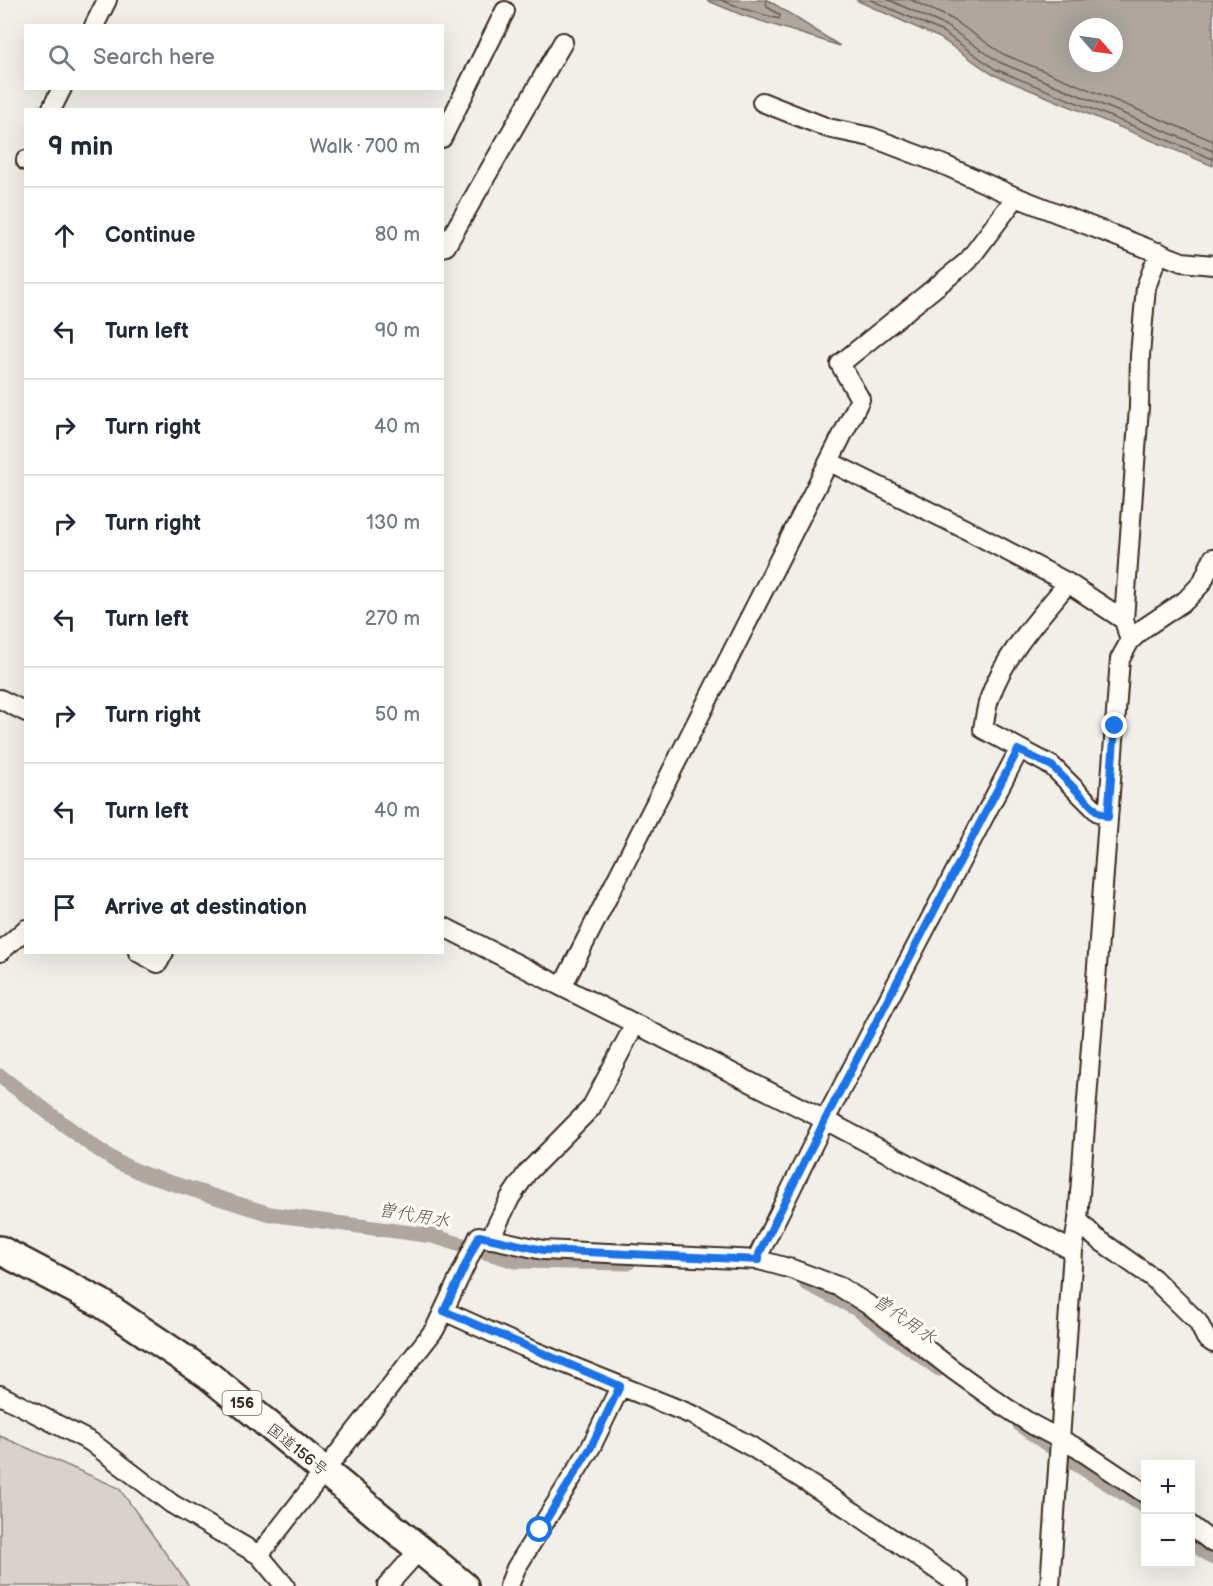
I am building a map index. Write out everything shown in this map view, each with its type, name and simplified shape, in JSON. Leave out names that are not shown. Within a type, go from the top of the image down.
[{"type":"highway","name":"国道156号","points":[[0,1250],[101,1303],[208,1376],[464,1586]]},
{"type":"street","points":[[95,24],[107,0]]},
{"type":"street","points":[[444,134],[506,11]]},
{"type":"street","points":[[444,246],[563,42]]},
{"type":"street","points":[[52,108],[61,90]]},
{"type":"street","points":[[762,102],[828,128],[871,137],[1182,262],[1213,265]]},
{"type":"street","points":[[562,987],[860,399],[840,364],[968,261],[1016,197]]},
{"type":"street","points":[[1130,641],[1124,620],[1139,406],[1140,355],[1146,287],[1159,252]]},
{"type":"street","points":[[830,462],[1068,583],[1124,620]]},
{"type":"street","points":[[1050,1586],[1073,1251],[1078,1220],[1120,659],[1130,641],[1144,628],[1186,600],[1202,582],[1213,558]]},
{"type":"street","points":[[1068,583],[1033,625],[1002,670],[990,698],[983,729],[1018,750],[1052,766],[1098,812],[1108,817]]},
{"type":"street","points":[[0,699],[24,711]]},
{"type":"street","points":[[759,1260],[759,1254],[825,1120],[1018,750]]},
{"type":"street","points":[[444,927],[825,1120],[1073,1251]]},
{"type":"street","points":[[0,952],[24,930]]},
{"type":"street","points":[[142,954],[158,963],[163,954]]},
{"type":"street","points":[[260,1556],[435,1329],[469,1256],[484,1238],[526,1173],[591,1108],[635,1024]]},
{"type":"street","points":[[1078,1220],[1095,1237],[1153,1278],[1198,1322],[1206,1338],[1213,1343]]},
{"type":"street","points":[[484,1238],[543,1250],[759,1260],[792,1269],[840,1287],[872,1307],[1005,1407],[1077,1448],[1141,1491]]},
{"type":"street","points":[[444,1311],[695,1416],[752,1447],[855,1513],[960,1586]]},
{"type":"street","points":[[509,1586],[516,1568],[591,1447],[620,1386]]},
{"type":"street","points":[[0,1395],[91,1442],[172,1504],[260,1556],[285,1586]]},
{"type":"street","points":[[1195,1528],[1213,1543]]},
{"type":"street","points":[[387,1586],[420,1550]]},
{"type":"shaded area","points":[[0,1436],[119,1488],[189,1586],[0,1586]]},
{"type":"water","points":[[706,0],[768,0],[840,46],[742,15]]},
{"type":"water","points":[[856,0],[1213,0],[1213,166],[992,74],[940,38]]},
{"type":"waterway","name":"曽代用水","points":[[0,1076],[117,1162],[146,1175],[270,1214],[433,1236],[515,1261],[628,1263]]},
{"type":"waterway","name":"曽代用水","points":[[806,1283],[857,1309],[939,1369]]},
{"type":"waterway","name":"曽代用水","points":[[1020,1425],[1065,1457],[1141,1504]]},
{"type":"waterway","name":"曽代用水","points":[[1195,1545],[1213,1558]]},
{"type":"route","points":[[540,1530],[591,1447],[620,1386],[444,1311],[479,1236],[543,1250],[759,1260],[759,1254],[825,1120],[1018,750],[1052,766],[1098,812],[1108,817],[1115,726]]}]
